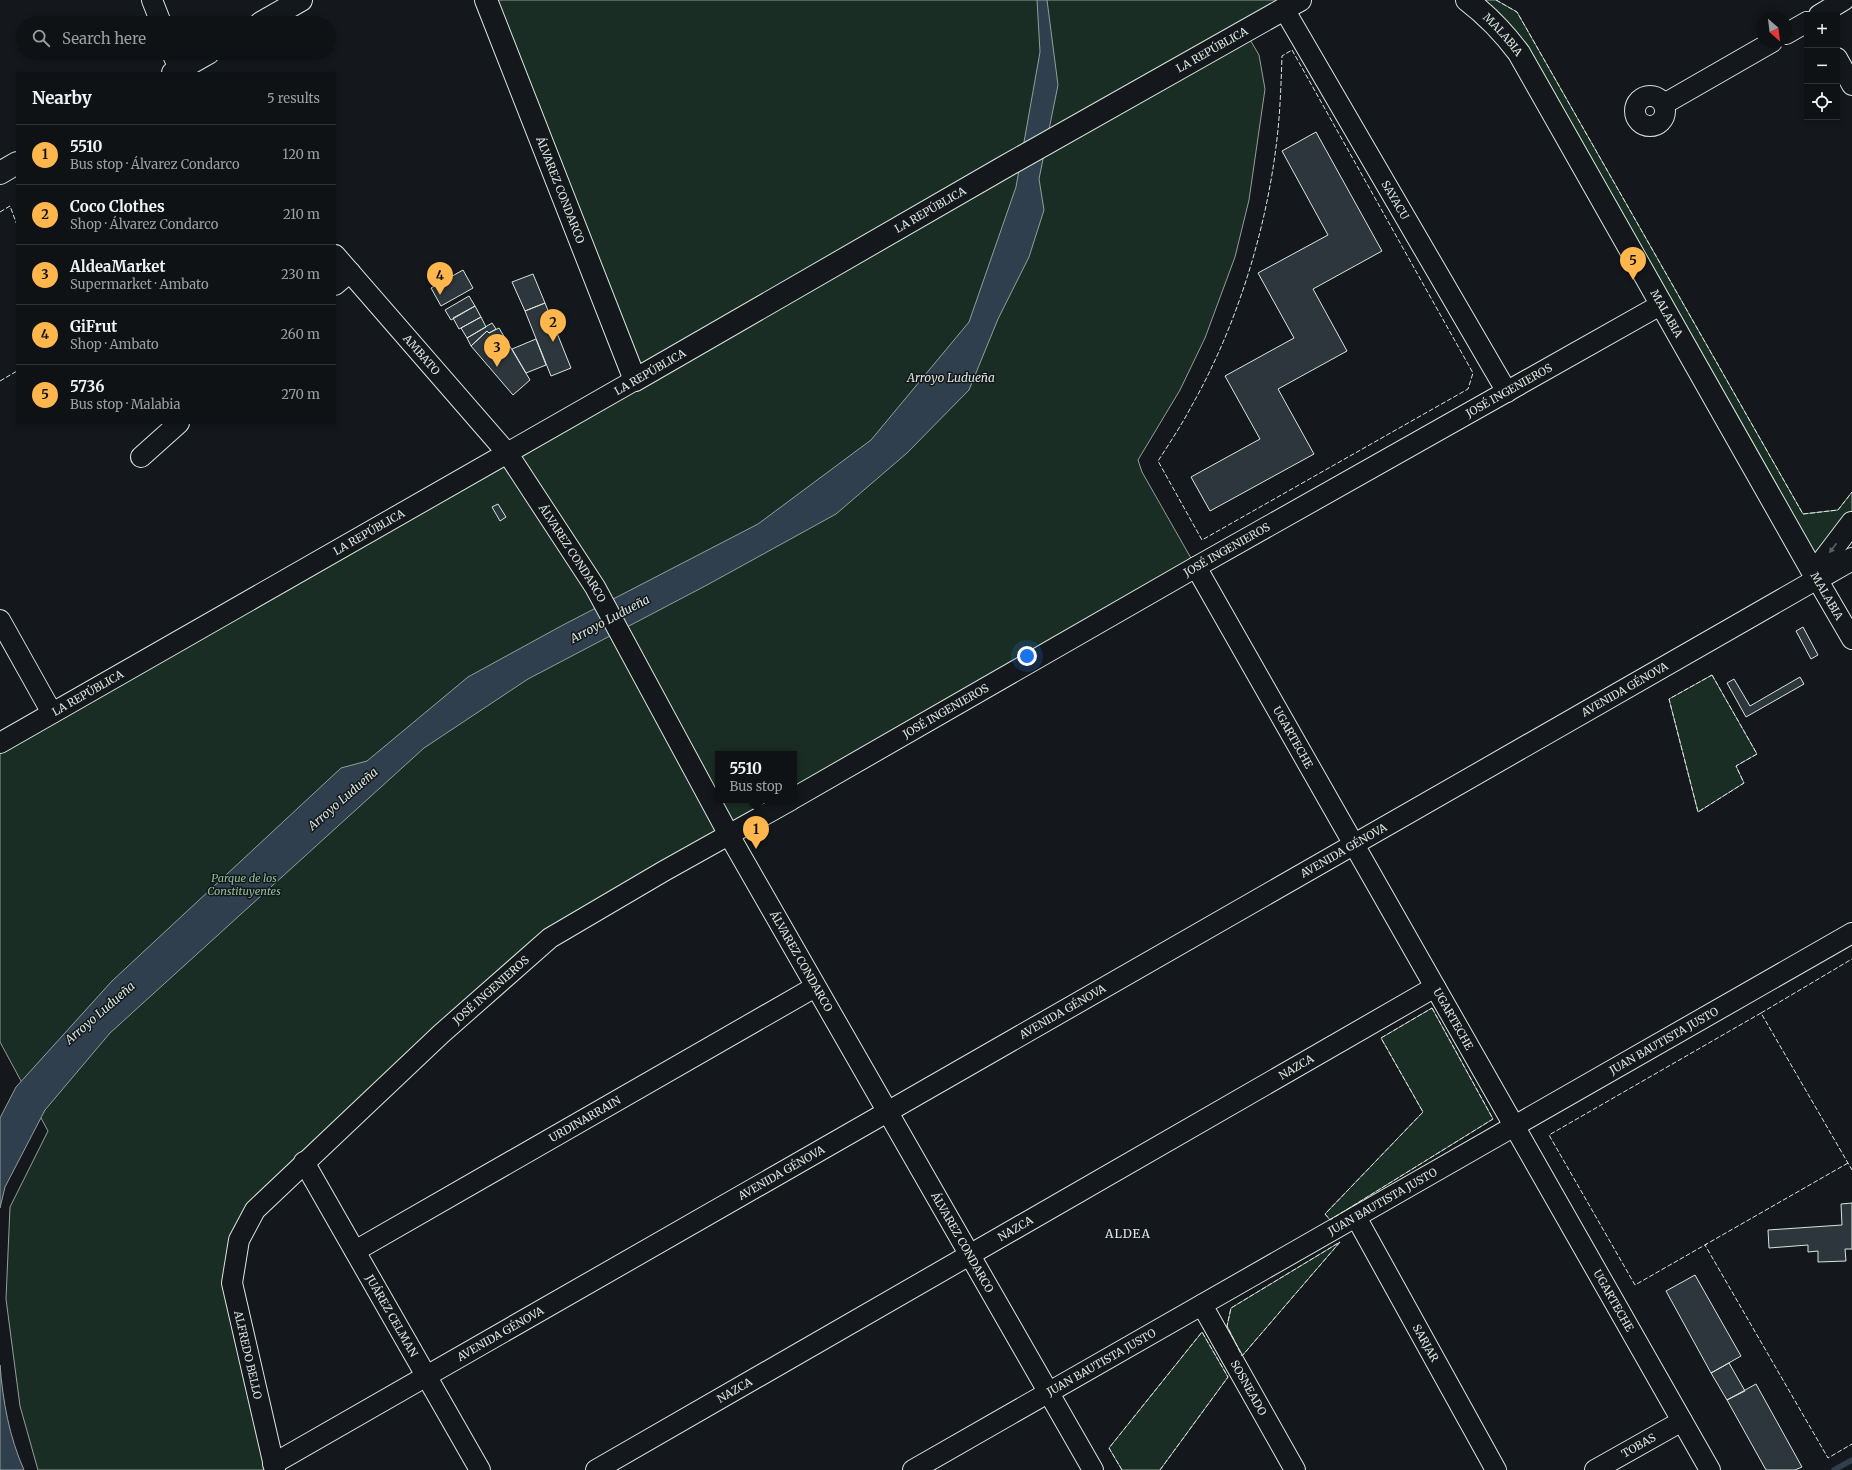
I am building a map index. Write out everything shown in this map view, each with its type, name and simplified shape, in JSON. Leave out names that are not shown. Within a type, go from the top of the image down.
[{"type":"main road","points":[[273,16],[301,0]]},
{"type":"main road","name":"ÁLVAREZ CONDARCO","points":[[486,0],[635,380]]},
{"type":"main road","name":"MALABIA","points":[[1467,0],[1484,12],[1503,32],[1519,53],[1816,576]]},
{"type":"main road","name":"LA REPÚBLICA","points":[[635,380],[1076,126],[1292,5]]},
{"type":"main road","points":[[176,67],[192,60]]},
{"type":"main road","points":[[0,172],[16,164]]},
{"type":"main road","points":[[1816,576],[1852,523]]},
{"type":"main road","name":"AVENIDA GÉNOVA","points":[[1816,576],[1852,558]]},
{"type":"street","points":[[152,0],[158,16]]},
{"type":"street","points":[[1824,12],[1844,0]]},
{"type":"street","name":"SAYACU","points":[[1292,5],[1507,392]]},
{"type":"street","points":[[1792,31],[1804,24]]},
{"type":"street","points":[[1664,104],[1762,48]]},
{"type":"street","points":[[1840,63],[1852,85]]},
{"type":"street","name":"AMBATO","points":[[336,256],[508,454]]},
{"type":"street","points":[[336,284],[350,272]]},
{"type":"street","name":"JOSÉ INGENIEROS","points":[[797,796],[1196,567],[1662,304]]},
{"type":"street","name":"LA REPÚBLICA","points":[[0,744],[635,380]]},
{"type":"street","points":[[141,457],[179,424]]},
{"type":"street","name":"ÁLVAREZ CONDARCO","points":[[508,454],[595,586],[729,835],[1093,1470]]},
{"type":"street","name":"UGARTECHE","points":[[1196,567],[1710,1470]]},
{"type":"street","name":"MALABIA","points":[[1816,576],[1852,639]]},
{"type":"street","name":"AVENIDA GÉNOVA","points":[[274,1467],[426,1376],[1354,844],[1816,576]]},
{"type":"street","points":[[0,620],[52,713]]},
{"type":"street","name":"JOSÉ INGENIEROS","points":[[240,1240],[255,1210],[304,1162],[441,1034],[550,938],[786,803]]},
{"type":"street","name":"JUAN BAUTISTA JUSTO","points":[[913,1470],[1852,933]]},
{"type":"street","name":"URDINARRAIN","points":[[355,1251],[815,987]]},
{"type":"street","name":"NAZCA","points":[[596,1470],[1435,987]]},
{"type":"street","name":"JUÁREZ CELMAN","points":[[304,1162],[480,1470]]},
{"type":"street","name":"SARJAR","points":[[1356,1217],[1496,1470]]},
{"type":"street","name":"ALFREDO BELLO","points":[[240,1240],[232,1283],[274,1467]]},
{"type":"street","name":"SOSNEADO","points":[[1202,1305],[1296,1470]]},
{"type":"street","name":"TOBAS","points":[[1595,1470],[1682,1421]]},
{"type":"green space","name":"Parque de los Constituyentes","points":[[486,0],[1300,0],[1245,31],[1259,55],[1265,89],[1249,200],[1235,257],[1205,338],[1180,390],[1138,460],[1142,472],[1196,567],[797,796],[797,751],[715,751],[715,803],[786,803],[550,938],[255,1210],[232,1283],[275,1470],[38,1470],[20,1406],[6,1299],[10,1207],[48,1131],[0,1042],[0,743],[635,380]]},
{"type":"green space","points":[[1467,0],[1496,0],[1517,12],[1803,514],[1838,510],[1852,492],[1852,523],[1814,573],[1519,53]]},
{"type":"green space","points":[[1712,675],[1757,754],[1736,766],[1744,783],[1698,812],[1669,699]]},
{"type":"green space","points":[[1432,1008],[1493,1119],[1330,1220],[1325,1214],[1423,1112],[1381,1038]]},
{"type":"green space","points":[[1340,1242],[1242,1356],[1227,1326],[1231,1308]]},
{"type":"green space","points":[[1202,1332],[1228,1377],[1160,1470],[1122,1470],[1109,1448]]},
{"type":"water","name":"Arroyo Ludueña","points":[[1037,0],[1047,0],[1058,85],[1039,179],[1044,210],[1029,257],[998,319],[969,390],[907,453],[836,514],[707,585],[528,679],[424,748],[110,1033],[45,1110],[5,1187],[0,1208],[0,1118],[16,1087],[112,981],[341,768],[367,761],[468,677],[563,625],[758,524],[871,440],[969,322],[1016,187],[1040,52]]},
{"type":"water","points":[[0,1365],[8,1419],[14,1444],[24,1470],[0,1470]]},
{"type":"building","points":[[1316,132],[1382,251],[1313,289],[1347,351],[1278,389],[1314,454],[1210,511],[1191,477],[1260,439],[1225,376],[1294,338],[1258,273],[1328,235],[1282,151]]},
{"type":"building","points":[[463,270],[473,288],[441,306],[431,288]]},
{"type":"building","points":[[533,274],[545,303],[525,311],[512,282]]},
{"type":"building","points":[[469,296],[475,306],[451,320],[445,310]]},
{"type":"building","points":[[545,303],[571,368],[551,376],[525,311]]},
{"type":"building","points":[[475,306],[481,317],[459,329],[453,318]]},
{"type":"building","points":[[481,317],[486,327],[467,338],[461,328]]},
{"type":"building","points":[[492,323],[496,329],[489,333],[487,331],[471,346],[467,338]]},
{"type":"building","points":[[499,328],[530,380],[513,395],[471,346],[487,331],[489,333]]},
{"type":"building","points":[[536,339],[546,365],[526,373],[512,349]]},
{"type":"building","points":[[498,504],[506,517],[500,521],[492,507]]},
{"type":"building","points":[[1803,627],[1818,655],[1811,659],[1796,631]]},
{"type":"building","points":[[1800,677],[1804,684],[1746,717],[1727,683],[1734,679],[1750,706]]},
{"type":"building","points":[[1852,1203],[1852,1249],[1845,1249],[1846,1261],[1818,1262],[1818,1251],[1808,1252],[1808,1245],[1769,1248],[1768,1230],[1842,1225],[1841,1204]]},
{"type":"building","points":[[1695,1275],[1741,1356],[1711,1373],[1666,1291]]},
{"type":"building","points":[[1729,1363],[1745,1391],[1727,1400],[1711,1373]]},
{"type":"building","points":[[1756,1384],[1802,1467],[1795,1470],[1766,1470],[1727,1400]]},
{"type":"waterway","points":[[1834,1470],[1852,1460]]},
{"type":"fence","points":[[1496,0],[1517,12],[1803,514],[1838,510],[1852,492]]},
{"type":"fence","points":[[1292,50],[1473,373],[1468,389],[1202,540],[1158,461],[1183,421],[1207,377],[1221,346],[1246,281],[1256,248],[1271,180],[1276,147],[1281,90],[1282,56],[1292,50]]},
{"type":"fence","points":[[0,212],[10,206],[16,222]]},
{"type":"fence","points":[[0,381],[16,372]]},
{"type":"fence","points":[[1712,675],[1757,754],[1736,766],[1744,783],[1698,812],[1669,699],[1712,675]]},
{"type":"fence","points":[[1761,1013],[1852,959]]},
{"type":"fence","points":[[1432,1008],[1493,1119],[1330,1220],[1325,1214],[1423,1112],[1381,1038],[1432,1008]]},
{"type":"fence","points":[[1848,1163],[1635,1285],[1549,1135],[1761,1013],[1852,1170]]},
{"type":"fence","points":[[1340,1242],[1242,1356],[1227,1326],[1231,1308],[1340,1242]]},
{"type":"fence","points":[[1707,1244],[1705,1245],[1828,1458],[1852,1444]]},
{"type":"fence","points":[[1122,1470],[1109,1448],[1202,1332],[1228,1377],[1160,1470]]},
{"type":"place","name":"5736","points":[[1633,280]]},
{"type":"place","name":"GiFrut","points":[[440,295]]},
{"type":"place","name":"Coco Clothes","points":[[553,342]]},
{"type":"place","name":"AldeaMarket","points":[[497,367]]},
{"type":"place","name":"5510","points":[[756,849]]},
{"type":"district","name":"ALDEA","points":[[1128,1234]]}]
